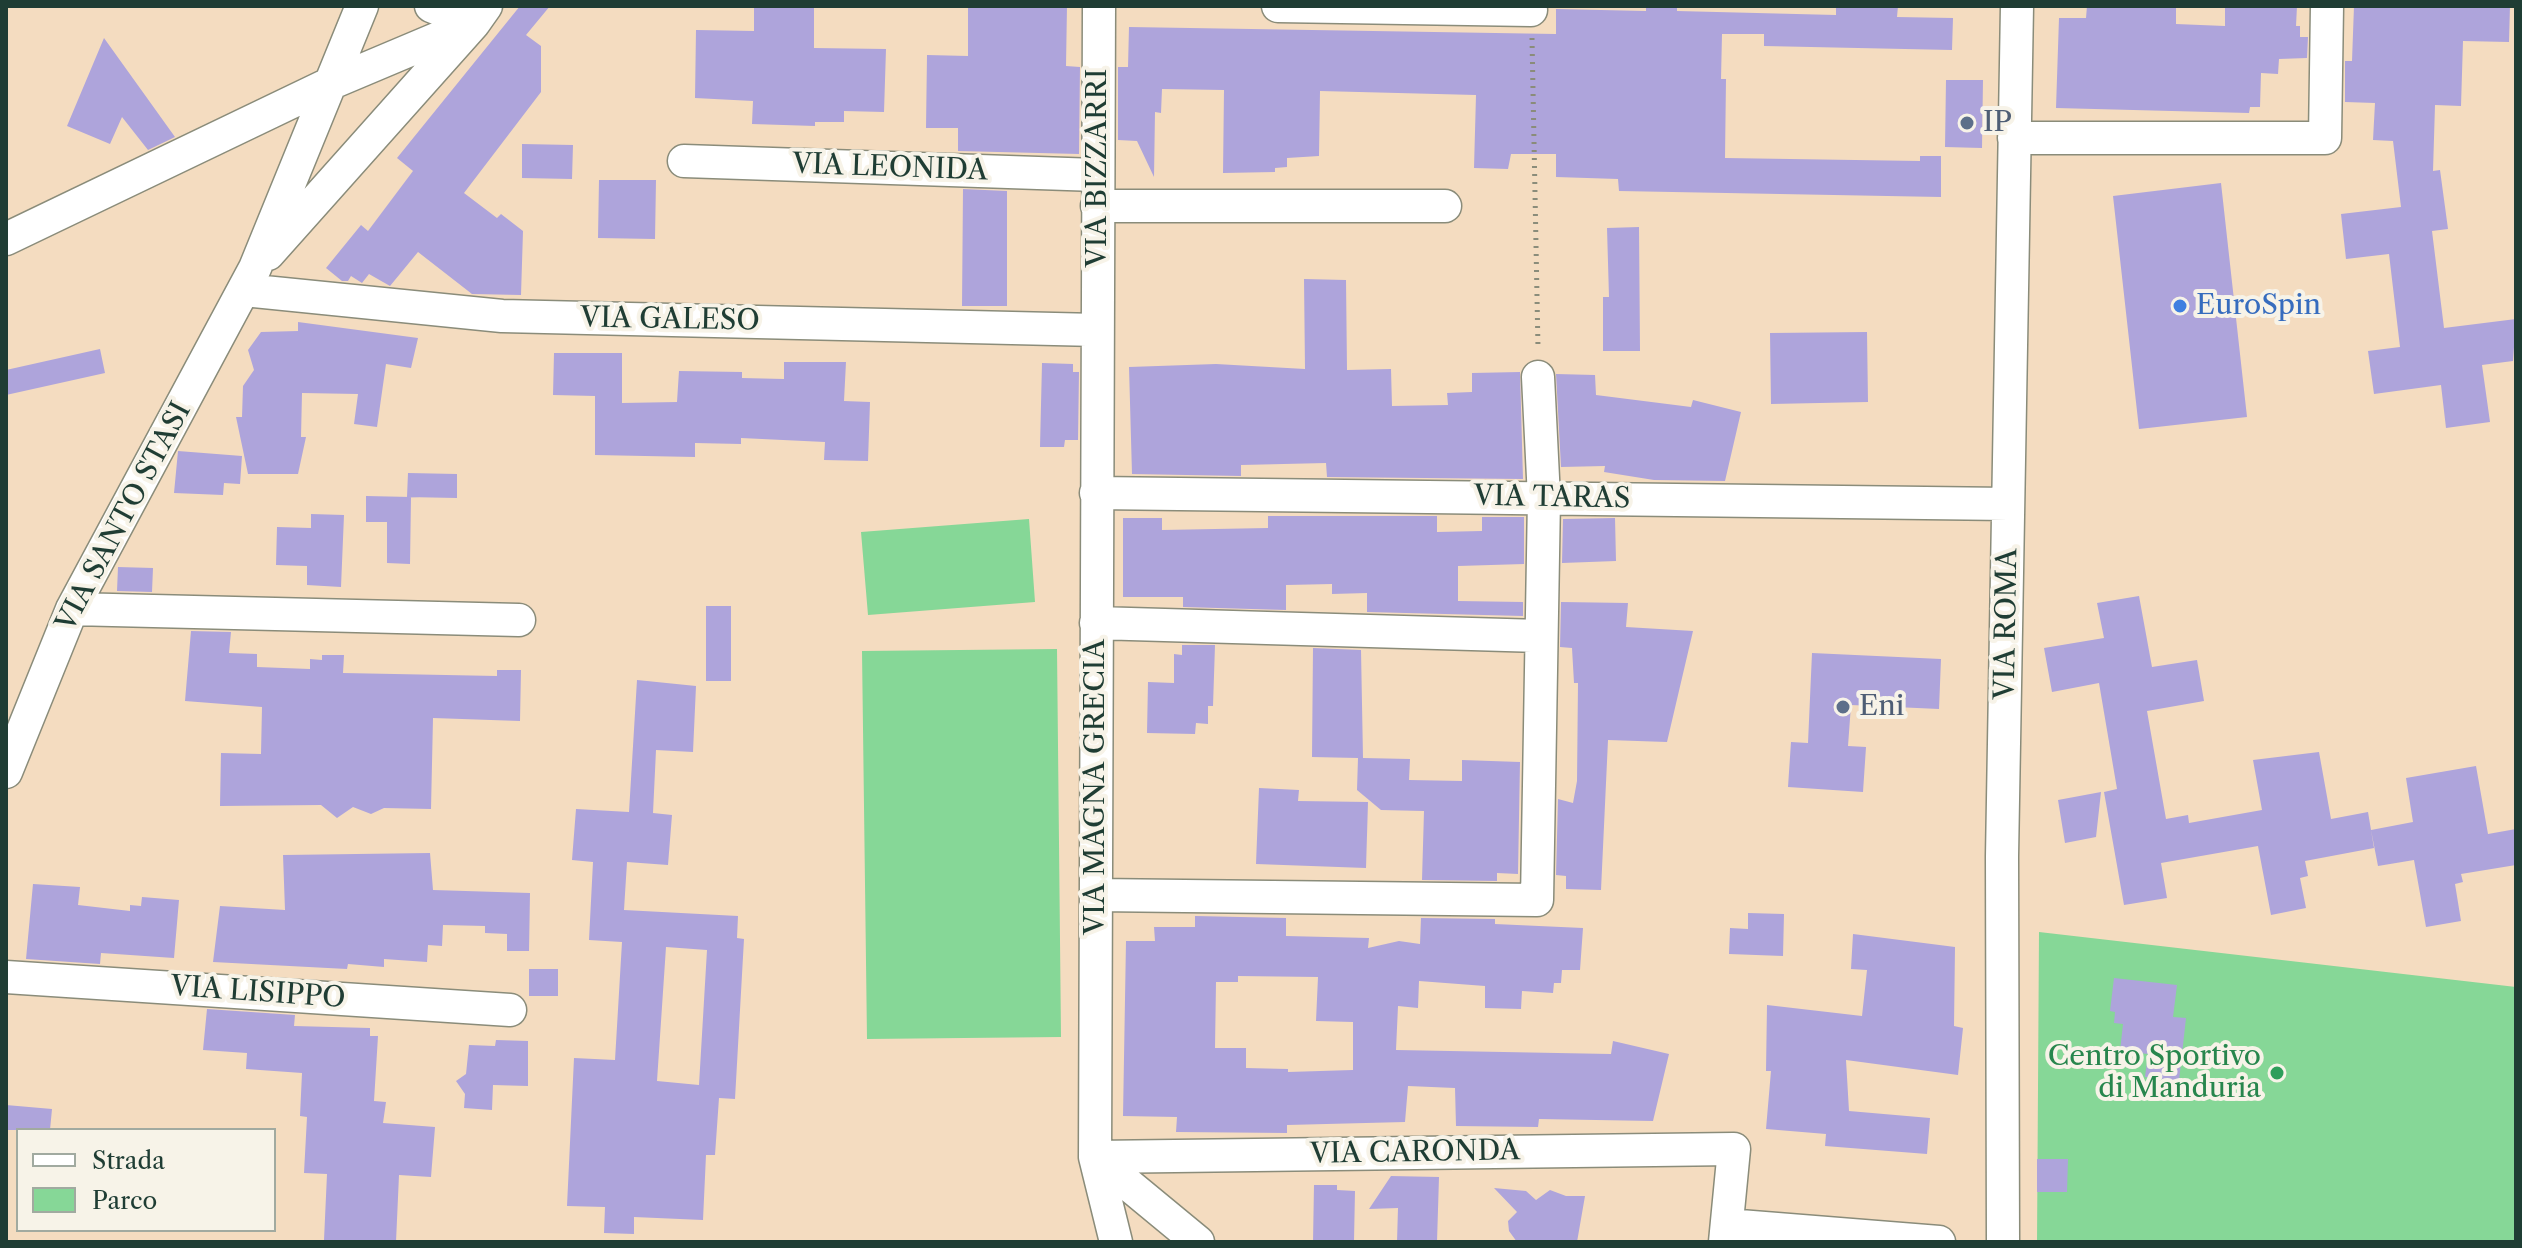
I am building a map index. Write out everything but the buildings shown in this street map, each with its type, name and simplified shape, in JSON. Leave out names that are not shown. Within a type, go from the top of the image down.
[{"type":"street","name":"VIA SANTO STASI","points":[[6,772],[72,609],[250,279],[362,6]]},
{"type":"street","points":[[431,6],[480,14]]},
{"type":"street","name":"VIA BIZZARRI","points":[[1097,330],[1099,6]]},
{"type":"street","points":[[1278,6],[1531,10]]},
{"type":"street","name":"VIA ROMA","points":[[2003,1242],[2002,856],[2017,6]]},
{"type":"street","points":[[2014,138],[2325,138],[2327,6]]},
{"type":"street","name":"VIA SANTO STASI","points":[[250,279],[480,14]]},
{"type":"street","points":[[6,239],[480,14]]},
{"type":"street","name":"VIA LEONIDA","points":[[684,161],[1097,191],[1445,206]]},
{"type":"street","name":"VIA GALESO","points":[[250,279],[502,316],[1097,330]]},
{"type":"street","name":"VIA MAGNA GRECIA","points":[[1097,330],[1095,1157],[1116,1242]]},
{"type":"street","points":[[1096,895],[1537,900],[1544,498],[1538,377]]},
{"type":"street","name":"VIA TARAS","points":[[1096,493],[2008,504]]},
{"type":"street","points":[[72,609],[519,620]]},
{"type":"street","points":[[1096,623],[1540,636]]},
{"type":"street","name":"VIA LISIPPO","points":[[6,977],[510,1010]]},
{"type":"street","name":"VIA CARONDA","points":[[1095,1157],[1734,1149],[1726,1234]]},
{"type":"street","points":[[1095,1157],[1198,1242]]},
{"type":"street","points":[[1726,1234],[1939,1242]]},
{"type":"path","points":[[1531,10],[1538,377]]},
{"type":"green space","points":[[1029,519],[1035,602],[868,615],[861,532]]},
{"type":"green space","points":[[1057,649],[1061,1037],[867,1039],[862,651]]},
{"type":"green space","name":"Centro Sportivo di Manduria","points":[[2039,932],[2516,987],[2516,1242],[2037,1242]]},
{"type":"place","name":"IP","points":[[1967,123]]},
{"type":"place","name":"EuroSpin","points":[[2180,306]]},
{"type":"place","name":"Eni","points":[[1843,707]]},
{"type":"place","name":"Centro Sportivo di Manduria","points":[[2277,1073]]}]
